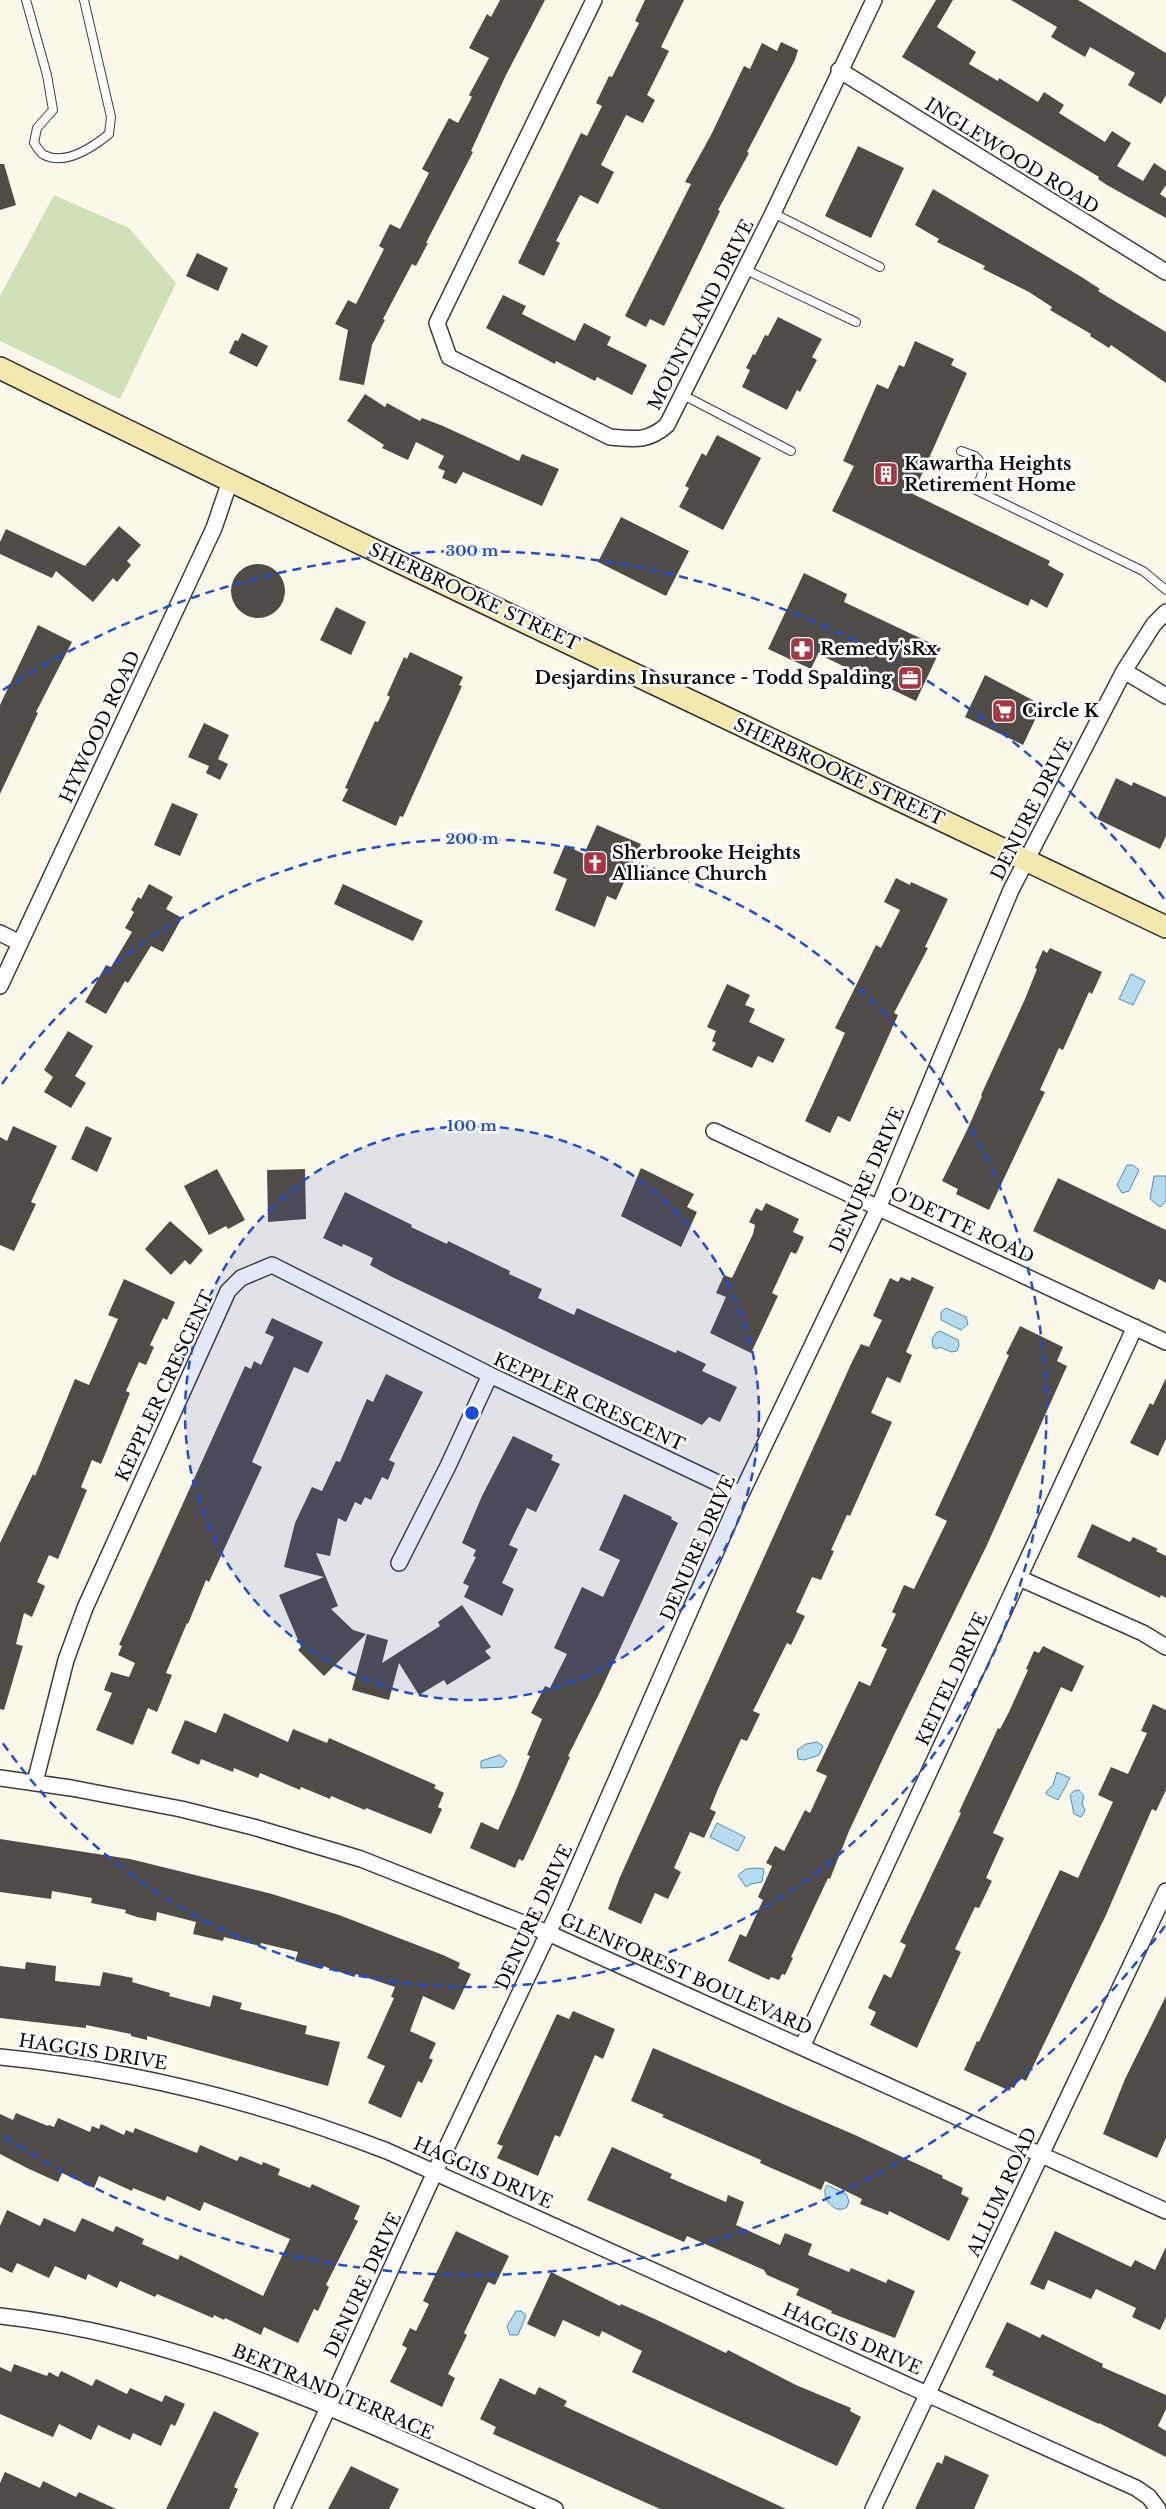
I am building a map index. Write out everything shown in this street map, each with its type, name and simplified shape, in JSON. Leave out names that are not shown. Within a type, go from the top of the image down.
[{"type":"main road","name":"SHERBROOKE STREET","points":[[0,368],[230,481],[543,629],[708,711],[1166,926]]},
{"type":"street","name":"MOUNTLAND DRIVE","points":[[594,0],[437,323],[449,357],[610,437],[635,439],[655,435],[667,425],[683,396],[773,213],[839,70],[874,0]]},
{"type":"street","name":"INGLEWOOD ROAD","points":[[839,70],[1166,272]]},
{"type":"street","name":"HYWOOD ROAD","points":[[0,986],[214,528],[230,481]]},
{"type":"street","name":"DENURE DRIVE","points":[[282,2509],[548,1933],[741,1494],[879,1206],[1011,890],[1124,671],[1154,624],[1166,612]]},
{"type":"street","points":[[1124,671],[1166,696]]},
{"type":"street","points":[[0,933],[20,942]]},
{"type":"street","name":"O'DETTE ROAD","points":[[714,1131],[879,1206],[1166,1342]]},
{"type":"street","name":"KEPPLER CRESCENT","points":[[35,1782],[66,1660],[85,1608],[228,1291],[241,1278],[272,1265],[490,1376],[741,1494]]},
{"type":"street","name":"KEITEL DRIVE","points":[[802,2047],[1135,1327]]},
{"type":"street","points":[[399,1563],[448,1466],[490,1376]]},
{"type":"street","points":[[1019,1578],[1143,1634],[1166,1647]]},
{"type":"street","name":"GLENFOREST BOULEVARD","points":[[0,1778],[35,1782],[181,1809],[361,1859],[548,1933],[1166,2211]]},
{"type":"street","name":"ALLUM ROAD","points":[[873,2509],[1166,1891]]},
{"type":"street","name":"HAGGIS DRIVE","points":[[0,2056],[108,2072],[220,2096],[318,2125],[436,2172],[1136,2488],[1150,2497],[1158,2509]]},
{"type":"street","name":"BERTRAND TERRACE","points":[[0,2316],[76,2328],[178,2352],[250,2375],[328,2407],[555,2509]]},
{"type":"lane","points":[[26,0],[47,75],[53,110],[37,128],[34,143],[43,155],[59,159],[92,148],[109,134],[111,117],[84,0]]},
{"type":"lane","points":[[773,213],[880,267]]},
{"type":"lane","points":[[744,269],[856,322]]},
{"type":"lane","points":[[683,396],[791,451]]},
{"type":"lane","points":[[962,451],[975,456],[982,464],[982,474],[976,490],[1143,571],[1166,590]]},
{"type":"green space","points":[[54,195],[129,228],[176,283],[120,399],[0,341],[0,296]]},
{"type":"water","points":[[1131,974],[1145,981],[1133,1005],[1119,999]]},
{"type":"water","points":[[1127,1165],[1133,1165],[1139,1170],[1129,1191],[1122,1193],[1117,1185]]},
{"type":"water","points":[[1154,1176],[1166,1176],[1166,1201],[1160,1207],[1150,1199]]},
{"type":"water","points":[[946,1308],[966,1317],[968,1324],[961,1330],[941,1320],[941,1312]]},
{"type":"water","points":[[940,1331],[958,1340],[957,1351],[951,1352],[939,1347],[937,1349],[933,1347],[932,1339]]},
{"type":"water","points":[[817,1742],[823,1746],[819,1755],[804,1760],[798,1759],[797,1750],[806,1744]]},
{"type":"water","points":[[500,1755],[507,1761],[503,1767],[481,1768],[481,1761]]},
{"type":"water","points":[[1057,1772],[1070,1778],[1058,1800],[1046,1794],[1053,1785]]},
{"type":"water","points":[[1079,1790],[1084,1796],[1082,1803],[1085,1811],[1081,1817],[1074,1814],[1070,1795],[1074,1791]]},
{"type":"water","points":[[717,1823],[745,1837],[738,1851],[710,1837]]},
{"type":"water","points":[[746,1869],[764,1869],[762,1882],[746,1887],[738,1875]]},
{"type":"water","points":[[827,2185],[846,2194],[849,2201],[847,2207],[838,2209],[830,2204],[825,2195]]},
{"type":"water","points":[[516,2311],[521,2311],[526,2315],[518,2335],[510,2335],[507,2326]]},
{"type":"building","points":[[500,0],[545,0],[506,75],[471,151],[473,152],[426,243],[428,243],[416,266],[412,264],[383,319],[385,320],[372,345],[364,385],[339,380],[348,330],[335,324],[348,300],[356,304],[384,249],[379,246],[390,224],[400,229],[429,173],[422,169],[449,118],[458,123],[472,97],[469,95],[489,58],[469,48],[487,14],[491,17]]},
{"type":"building","points":[[645,0],[684,0],[661,47],[669,51],[647,95],[655,100],[643,123],[626,115],[601,165],[614,172],[598,204],[580,195],[556,241],[560,243],[544,276],[518,263],[581,133],[587,136],[602,106],[596,103],[609,76],[612,77],[639,23],[635,21]]},
{"type":"building","points":[[936,0],[953,0],[937,27],[976,52],[969,64],[998,81],[999,78],[1038,102],[1044,92],[1064,105],[1059,113],[1105,142],[1112,131],[1131,143],[1117,166],[1143,181],[1154,163],[1166,171],[1166,185],[1160,194],[1166,198],[1166,218],[1107,185],[1098,179],[1099,177],[902,57]]},
{"type":"building","points":[[1011,0],[1078,0],[1166,53],[1166,95],[1161,104],[1128,85],[1135,73],[1090,47],[1085,57],[1051,37],[1057,27]]},
{"type":"building","points":[[781,42],[798,50],[795,60],[747,152],[749,153],[718,210],[720,211],[664,326],[650,319],[646,327],[625,316],[691,184],[685,182],[711,135],[744,66],[750,69],[762,43],[777,51]]},
{"type":"building","points":[[858,146],[904,168],[871,238],[825,216]]},
{"type":"building","points":[[0,164],[4,164],[16,205],[0,210]]},
{"type":"building","points":[[933,189],[1080,276],[1100,289],[1098,291],[1166,332],[1166,383],[1111,345],[1109,348],[1090,336],[1091,334],[1050,310],[1052,307],[1029,292],[983,269],[985,266],[937,242],[939,239],[915,225]]},
{"type":"building","points":[[197,253],[228,268],[218,291],[186,276]]},
{"type":"building","points":[[503,295],[526,306],[522,314],[575,341],[584,323],[611,337],[607,345],[647,365],[632,395],[597,377],[595,381],[556,361],[555,364],[486,328]]},
{"type":"building","points":[[778,317],[822,339],[812,357],[817,360],[800,392],[797,390],[787,410],[742,387],[750,370],[746,368],[753,354],[755,355],[765,335],[768,336]]},
{"type":"building","points":[[242,333],[268,346],[257,367],[229,353],[235,340],[238,341]]},
{"type":"building","name":"Kawartha Heights Retirement Home","points":[[915,341],[954,359],[951,365],[967,373],[913,494],[1050,561],[1048,565],[1064,574],[1047,608],[1031,599],[1028,606],[832,511],[854,466],[843,461],[877,384],[888,389],[899,365],[904,367]]},
{"type":"building","points":[[365,394],[385,407],[387,403],[420,421],[422,418],[443,426],[519,461],[522,454],[559,469],[542,506],[463,472],[456,484],[442,478],[445,471],[438,468],[444,456],[416,442],[408,460],[382,448],[384,445],[347,421]]},
{"type":"building","points":[[717,435],[761,458],[723,530],[679,507],[689,488],[685,486],[702,453],[706,456]]},
{"type":"building","points":[[621,517],[689,551],[666,596],[598,562]]},
{"type":"building","points":[[119,526],[141,545],[127,561],[131,565],[117,582],[113,578],[93,602],[56,571],[52,578],[0,554],[0,542],[6,529],[85,566]]},
{"type":"building","points":[[258,564],[268,566],[277,572],[283,581],[285,591],[283,601],[277,610],[268,616],[258,618],[248,616],[239,610],[233,601],[231,591],[233,581],[239,572],[248,566]]},
{"type":"building","points":[[804,573],[847,594],[844,602],[941,648],[916,701],[818,654],[811,669],[768,649]]},
{"type":"building","points":[[336,607],[366,622],[351,655],[320,640]]},
{"type":"building","points":[[38,625],[72,642],[36,712],[38,713],[0,794],[0,705]]},
{"type":"building","points":[[410,652],[463,677],[459,685],[462,686],[403,817],[400,816],[396,826],[342,801],[348,789],[345,788],[375,721],[378,722],[390,697],[387,695],[404,657],[407,659]]},
{"type":"building","name":"Circle K","points":[[985,675],[1042,705],[1023,745],[965,717]]},
{"type":"building","points":[[204,723],[229,735],[218,759],[228,764],[220,780],[206,773],[209,766],[188,757]]},
{"type":"building","points":[[1116,778],[1132,786],[1133,782],[1166,797],[1166,836],[1160,849],[1097,819]]},
{"type":"building","points":[[172,803],[198,814],[180,856],[154,845]]},
{"type":"building","name":"Sherbrooke Heights Alliance Church","points":[[597,825],[641,844],[616,900],[607,896],[595,927],[555,910],[567,879],[553,873],[565,845],[584,854]]},
{"type":"building","points":[[896,878],[910,885],[911,882],[948,899],[925,947],[928,948],[894,1013],[898,1015],[850,1122],[838,1116],[830,1133],[805,1121],[845,1033],[835,1028],[876,945],[881,948],[900,910],[884,902]]},
{"type":"building","points":[[149,884],[173,897],[166,909],[182,918],[163,952],[151,946],[128,983],[125,981],[106,1014],[85,1002],[106,965],[111,967],[132,932],[125,928],[134,912],[131,910],[138,897],[141,899]]},
{"type":"building","points":[[343,884],[423,921],[413,941],[334,904]]},
{"type":"building","points":[[1050,948],[1102,972],[1092,994],[1089,992],[1063,1050],[1059,1048],[1040,1090],[1045,1092],[989,1210],[956,1194],[958,1189],[942,1181],[968,1128],[1025,999],[1043,950],[1047,953]]},
{"type":"building","points":[[727,984],[750,995],[745,1005],[755,1009],[749,1022],[785,1039],[773,1063],[758,1056],[752,1068],[712,1050],[716,1043],[712,1041],[716,1031],[707,1027]]},
{"type":"building","points":[[68,1031],[93,1046],[75,1076],[86,1083],[71,1108],[44,1092],[53,1077],[44,1070]]},
{"type":"building","points":[[13,1126],[57,1146],[31,1202],[36,1204],[14,1251],[0,1245],[0,1137],[7,1141]]},
{"type":"building","points":[[86,1126],[112,1138],[97,1172],[71,1159]]},
{"type":"building","points":[[641,1168],[694,1194],[687,1207],[697,1212],[681,1247],[621,1216]]},
{"type":"building","points":[[217,1169],[245,1220],[228,1229],[226,1226],[209,1235],[184,1186]]},
{"type":"building","points":[[305,1169],[306,1219],[268,1222],[267,1170]]},
{"type":"building","points":[[1058,1178],[1166,1230],[1166,1283],[1159,1279],[1154,1290],[1033,1231]]},
{"type":"building","points":[[345,1192],[412,1225],[411,1227],[447,1244],[448,1241],[510,1271],[509,1274],[542,1289],[538,1298],[574,1315],[577,1308],[676,1353],[677,1350],[706,1364],[702,1371],[737,1387],[720,1422],[709,1417],[702,1425],[392,1277],[370,1265],[373,1258],[343,1244],[342,1247],[323,1238]]},
{"type":"building","points":[[766,1203],[799,1219],[793,1232],[804,1237],[796,1254],[791,1252],[772,1293],[778,1296],[751,1353],[710,1333],[726,1297],[716,1293],[724,1275],[732,1278],[753,1234],[755,1225],[749,1222],[756,1208],[762,1211]]},
{"type":"building","points":[[170,1221],[203,1250],[190,1265],[185,1260],[171,1275],[145,1249]]},
{"type":"building","points":[[901,1277],[910,1281],[912,1277],[934,1287],[906,1352],[912,1355],[900,1383],[887,1377],[871,1413],[892,1422],[850,1516],[847,1515],[831,1550],[834,1551],[821,1580],[812,1577],[796,1612],[805,1616],[791,1645],[787,1643],[753,1711],[760,1714],[747,1741],[741,1739],[718,1789],[710,1809],[716,1812],[704,1838],[690,1832],[674,1868],[681,1872],[668,1899],[655,1893],[641,1924],[608,1909],[620,1877],[851,1364],[861,1344],[869,1347],[882,1320],[873,1316],[890,1278],[898,1282]]},
{"type":"building","points":[[124,1279],[175,1302],[167,1320],[163,1318],[150,1345],[154,1347],[146,1365],[139,1362],[126,1391],[130,1393],[101,1464],[92,1460],[81,1487],[87,1490],[58,1559],[49,1555],[37,1582],[45,1586],[32,1617],[24,1613],[16,1644],[23,1646],[4,1710],[0,1709],[0,1543],[33,1474],[35,1476],[75,1379],[89,1385],[118,1319],[108,1315]]},
{"type":"building","points":[[272,1318],[323,1342],[308,1373],[294,1367],[252,1462],[262,1467],[209,1582],[206,1580],[187,1623],[166,1673],[172,1675],[157,1712],[148,1708],[133,1745],[96,1730],[112,1693],[104,1690],[111,1672],[129,1677],[135,1663],[118,1655],[122,1646],[119,1645],[245,1366],[251,1369],[254,1361],[261,1365],[274,1337],[265,1333]]},
{"type":"building","points":[[1020,1326],[1063,1347],[1057,1361],[1067,1366],[987,1545],[893,1737],[849,1831],[830,1879],[828,1878],[791,1957],[793,1958],[785,1975],[782,1974],[779,1980],[771,1977],[769,1980],[728,1961],[740,1934],[746,1937],[763,1900],[758,1897],[772,1866],[766,1863],[775,1846],[784,1851],[805,1810],[810,1813],[827,1776],[816,1771],[859,1681],[870,1686],[887,1649],[881,1646],[896,1614],[892,1612],[904,1585],[914,1589],[947,1521],[935,1515],[1009,1355],[1006,1354]]},
{"type":"building","points":[[386,1374],[423,1392],[389,1460],[395,1463],[388,1480],[382,1477],[371,1500],[365,1497],[361,1505],[355,1502],[346,1522],[338,1518],[330,1556],[316,1553],[338,1606],[331,1609],[353,1630],[366,1634],[324,1676],[298,1650],[301,1647],[279,1595],[324,1577],[284,1567],[295,1523],[312,1487],[322,1491],[336,1461],[340,1462],[367,1399],[373,1402]]},
{"type":"building","points":[[1166,1378],[1166,1439],[1158,1456],[1130,1443],[1150,1403],[1153,1405]]},
{"type":"building","points":[[513,1436],[553,1455],[551,1460],[560,1464],[536,1512],[527,1508],[509,1545],[518,1549],[502,1583],[514,1589],[502,1616],[464,1597],[469,1586],[463,1583],[476,1557],[473,1556],[476,1550],[462,1543],[482,1496]]},
{"type":"building","points":[[624,1494],[672,1517],[671,1519],[678,1523],[601,1690],[568,1756],[570,1757],[523,1861],[519,1859],[515,1868],[470,1848],[481,1822],[498,1830],[516,1790],[530,1756],[527,1755],[542,1719],[531,1713],[545,1686],[550,1688],[567,1654],[554,1648],[582,1587],[603,1597],[620,1560],[599,1550]]},
{"type":"building","points":[[1092,1524],[1130,1542],[1133,1537],[1158,1549],[1156,1551],[1166,1556],[1166,1598],[1161,1595],[1160,1598],[1077,1557]]},
{"type":"building","points":[[462,1605],[491,1647],[485,1651],[491,1658],[447,1685],[444,1680],[419,1695],[399,1663],[389,1700],[352,1690],[367,1634],[388,1640],[382,1663],[440,1626],[438,1622]]},
{"type":"building","points":[[1043,1646],[1084,1666],[1072,1692],[1061,1687],[993,1833],[1004,1838],[986,1878],[992,1881],[979,1908],[975,1907],[955,1949],[961,1952],[917,2048],[870,2025],[876,2012],[868,2008],[884,1974],[891,1978],[906,1945],[900,1942],[961,1813],[959,1812],[998,1728],[1000,1729],[1009,1712],[1028,1670],[1026,1669],[1034,1651],[1039,1653]]},
{"type":"building","points":[[1153,1704],[1166,1710],[1166,1790],[1156,1811],[1152,1809],[1106,1915],[1026,2081],[1020,2078],[1014,2088],[1011,2087],[1010,2091],[964,2070],[1060,1870],[1078,1878],[1113,1802],[1098,1795],[1111,1767],[1128,1774],[1147,1733],[1141,1731]]},
{"type":"building","points":[[224,1713],[288,1742],[293,1729],[327,1743],[329,1738],[436,1785],[434,1788],[444,1793],[438,1807],[442,1809],[431,1834],[366,1808],[365,1810],[331,1796],[330,1799],[301,1787],[300,1790],[260,1773],[258,1778],[234,1768],[233,1772],[201,1759],[199,1765],[171,1753],[185,1720],[216,1733]]},
{"type":"building","points":[[0,1839],[130,1859],[272,1894],[339,1915],[443,1955],[460,1963],[458,1968],[471,1974],[454,2010],[423,1996],[410,2031],[436,2043],[429,2058],[433,2060],[422,2083],[418,2081],[401,2118],[368,2103],[385,2066],[367,2058],[394,1998],[391,1997],[395,1987],[356,1974],[354,1977],[323,1966],[321,1969],[295,1961],[298,1952],[261,1943],[260,1946],[224,1937],[223,1941],[193,1934],[196,1922],[157,1912],[156,1921],[125,1913],[126,1910],[91,1903],[92,1898],[52,1891],[51,1899],[0,1892]]},
{"type":"building","points":[[26,1962],[56,1966],[55,1981],[100,1986],[103,1972],[133,1978],[132,1982],[170,1993],[169,1996],[210,2007],[213,1995],[242,2003],[240,2009],[307,2026],[305,2034],[340,2042],[328,2086],[147,2036],[147,2040],[131,2036],[131,2034],[86,2025],[86,2028],[0,2018],[0,1966],[25,1969]]},
{"type":"building","points":[[1166,1996],[1166,2138],[1157,2158],[1103,2134],[1125,2079]]},
{"type":"building","points":[[573,2011],[615,2029],[603,2059],[595,2055],[560,2137],[555,2135],[538,2176],[497,2158],[503,2146],[497,2144],[557,2014],[569,2019]]},
{"type":"building","points":[[653,2048],[855,2135],[943,2176],[942,2178],[963,2188],[961,2194],[969,2198],[949,2241],[889,2211],[888,2215],[860,2204],[862,2199],[825,2181],[821,2190],[760,2163],[761,2160],[662,2117],[664,2115],[631,2101]]},
{"type":"building","points":[[16,2113],[54,2127],[58,2118],[90,2132],[92,2126],[99,2129],[101,2124],[124,2135],[126,2130],[133,2133],[135,2128],[197,2153],[200,2145],[237,2161],[240,2156],[262,2165],[263,2162],[280,2169],[278,2175],[310,2188],[312,2184],[360,2206],[354,2219],[358,2221],[326,2285],[329,2287],[318,2311],[314,2309],[298,2343],[264,2327],[261,2335],[225,2318],[224,2320],[214,2315],[213,2318],[157,2294],[155,2297],[120,2281],[117,2288],[88,2274],[86,2280],[55,2266],[49,2278],[17,2263],[12,2273],[0,2267],[0,2226],[7,2210],[40,2226],[44,2218],[75,2232],[82,2218],[113,2232],[116,2226],[144,2239],[142,2244],[178,2260],[180,2255],[263,2296],[290,2239],[204,2202],[200,2211],[167,2196],[165,2201],[133,2188],[132,2191],[99,2176],[94,2188],[62,2173],[58,2182],[29,2169],[0,2154],[0,2114],[13,2120]]},
{"type":"building","points":[[612,2147],[672,2174],[670,2178],[726,2202],[728,2195],[744,2202],[736,2225],[780,2245],[785,2233],[812,2244],[808,2255],[849,2272],[851,2268],[886,2283],[888,2279],[915,2291],[895,2338],[831,2313],[832,2311],[796,2295],[799,2289],[767,2275],[764,2270],[687,2236],[684,2242],[587,2200]]},
{"type":"building","points":[[456,2231],[509,2256],[495,2285],[488,2282],[464,2333],[467,2335],[448,2374],[455,2378],[442,2407],[390,2382],[407,2348],[402,2345],[410,2328],[416,2331],[429,2304],[423,2301]]},
{"type":"building","points":[[1055,2231],[1131,2267],[1135,2260],[1155,2270],[1166,2247],[1166,2317],[1160,2330],[1132,2317],[1136,2308],[1096,2289],[1091,2299],[1048,2280],[1044,2290],[1030,2284]]},
{"type":"building","points":[[551,2272],[620,2306],[621,2304],[726,2353],[728,2350],[796,2385],[851,2408],[850,2411],[861,2417],[837,2466],[632,2372],[642,2351],[602,2331],[599,2337],[563,2320],[555,2337],[527,2324]]},
{"type":"building","points":[[1007,2322],[1040,2338],[1042,2334],[1103,2364],[1102,2367],[1166,2395],[1166,2409],[1158,2426],[1166,2431],[1166,2457],[1099,2423],[992,2375],[994,2371],[985,2367]]},
{"type":"building","points":[[14,2364],[47,2376],[49,2372],[58,2377],[61,2371],[92,2386],[96,2379],[127,2394],[130,2388],[162,2402],[165,2395],[185,2404],[175,2426],[171,2424],[161,2446],[133,2433],[130,2440],[98,2425],[91,2440],[59,2424],[53,2437],[0,2414],[0,2367],[11,2372]]},
{"type":"building","points":[[500,2378],[535,2395],[539,2387],[567,2401],[564,2406],[786,2509],[660,2509],[493,2434],[496,2427],[480,2419]]},
{"type":"building","points":[[214,2411],[259,2433],[234,2487],[238,2489],[229,2509],[166,2509]]},
{"type":"building","points":[[945,2455],[989,2475],[974,2509],[915,2509],[937,2462],[942,2464]]},
{"type":"building","points":[[351,2466],[399,2489],[389,2509],[328,2509]]},
{"type":"building","points":[[5,2472],[40,2488],[43,2481],[76,2497],[79,2492],[116,2509],[0,2509],[0,2483]]},
{"type":"place","name":"Kawartha Heights Retirement Home","points":[[886,474]]},
{"type":"place","name":"Remedy'sRx","points":[[802,649]]},
{"type":"place","name":"Desjardins Insurance - Todd Spalding","points":[[910,678]]},
{"type":"place","name":"Circle K","points":[[1004,711]]},
{"type":"place","name":"Sherbrooke Heights Alliance Church","points":[[595,863]]}]
